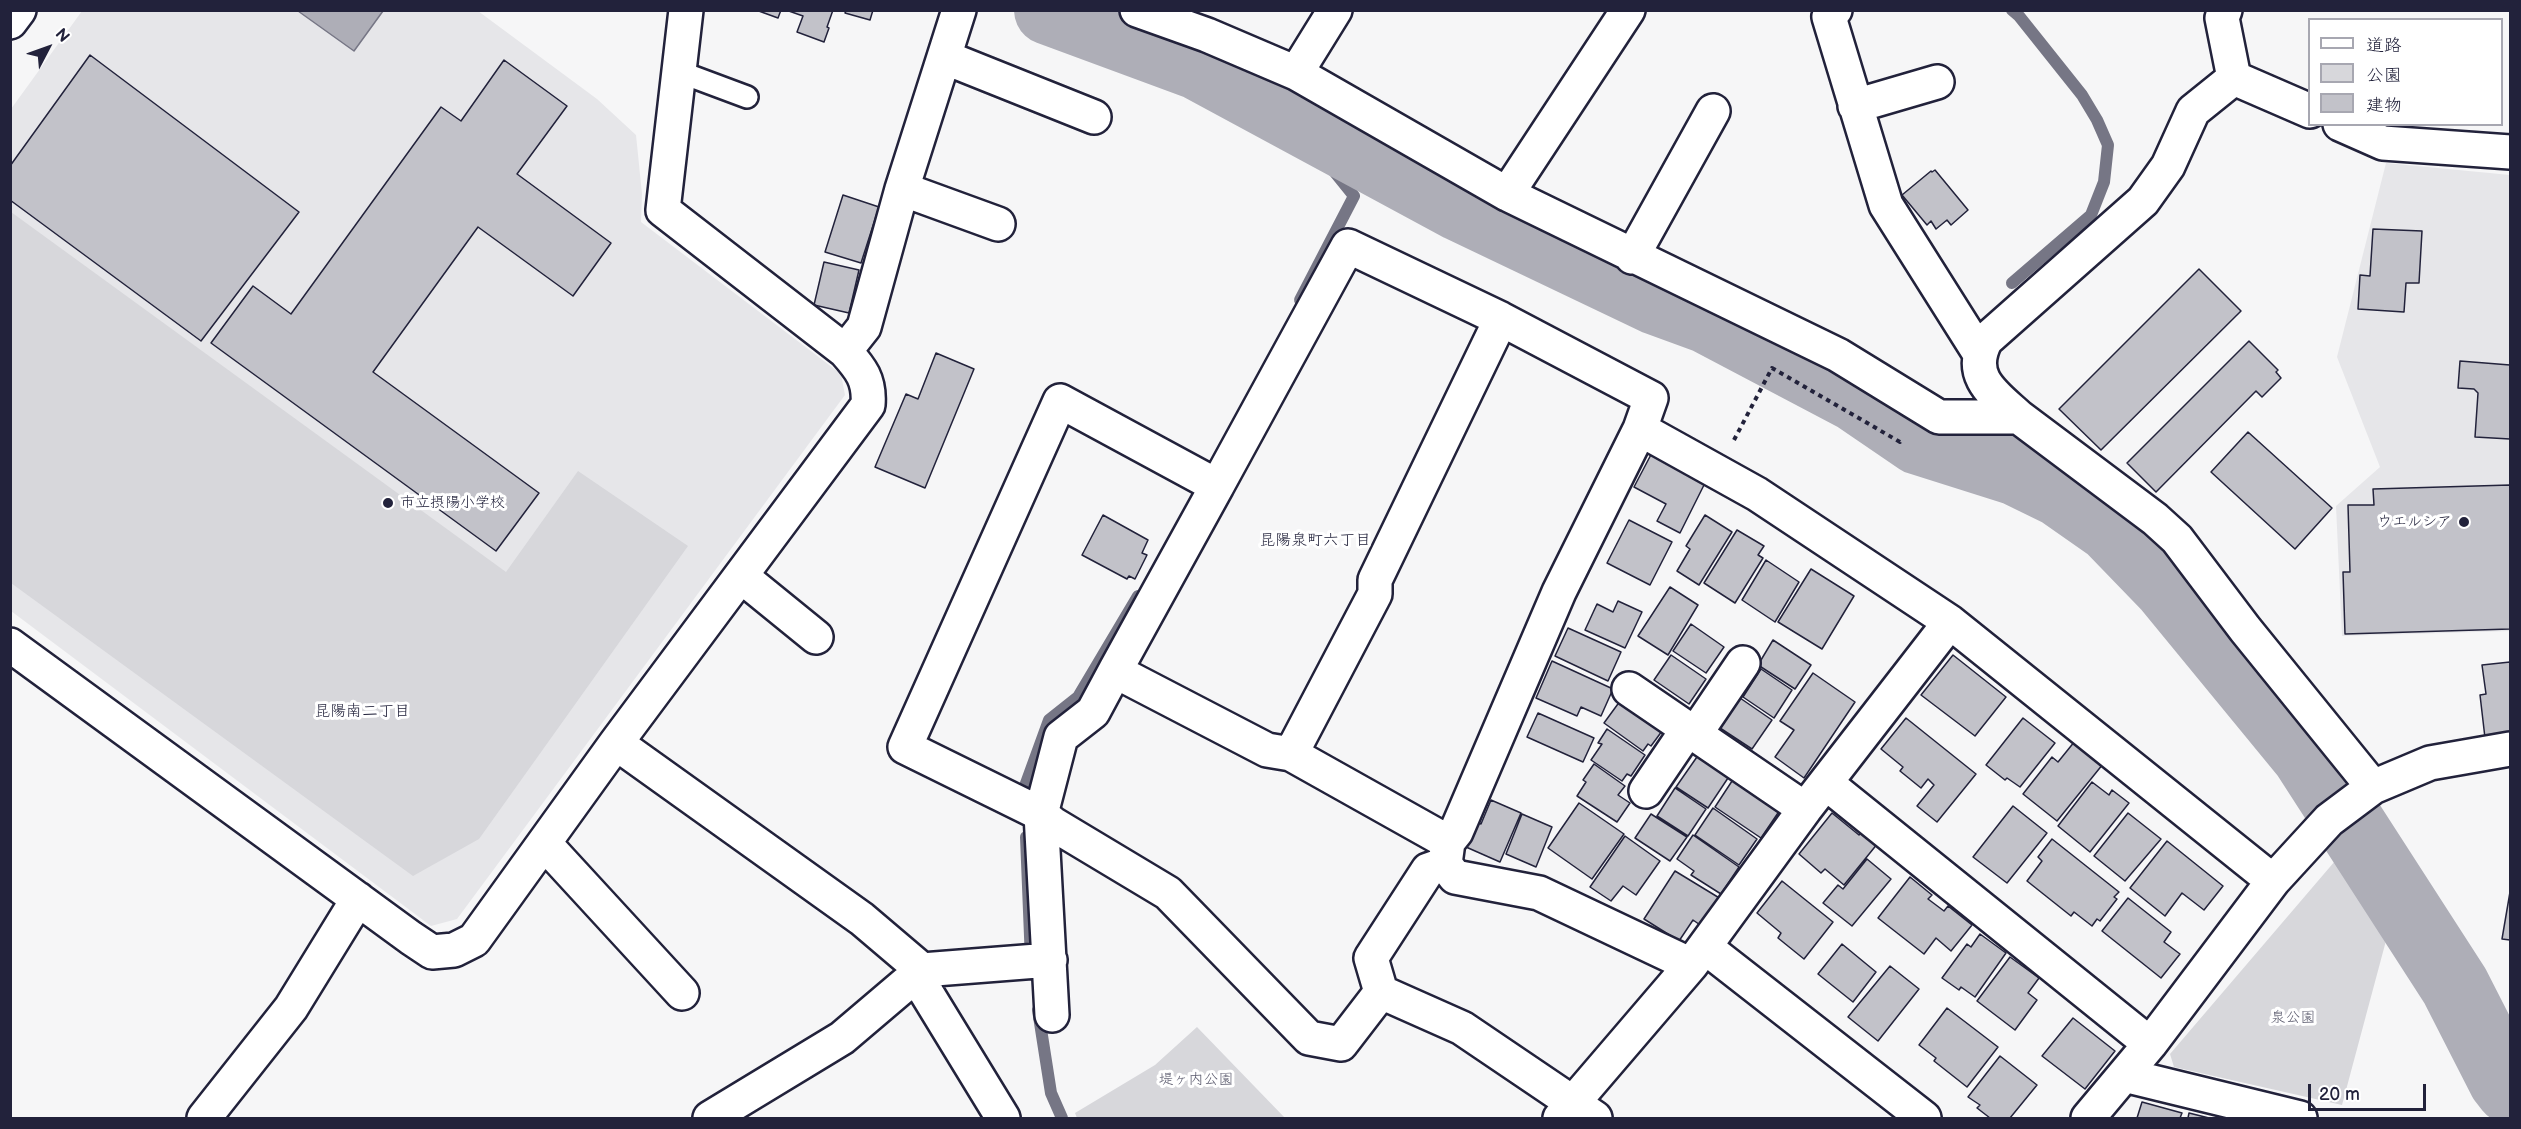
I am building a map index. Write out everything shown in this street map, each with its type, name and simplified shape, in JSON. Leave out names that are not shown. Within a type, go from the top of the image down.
[{"type":"street","points":[[10,22],[19,10]]},
{"type":"street","points":[[10,645],[432,952],[454,950],[474,940],[616,743],[868,405],[870,388],[856,363],[845,351],[663,210],[686,10]]},
{"type":"street","points":[[845,351],[864,327],[902,189],[959,10]]},
{"type":"street","points":[[1137,10],[1207,35],[1296,73],[1507,194],[1632,257],[1838,355],[1939,417],[2019,417]]},
{"type":"street","points":[[1296,73],[1335,10]]},
{"type":"street","points":[[1835,10],[1829,17],[1886,205],[1980,354]]},
{"type":"street","points":[[2218,13],[2234,78]]},
{"type":"street","points":[[1507,194],[1615,15]]},
{"type":"street","points":[[944,57],[1094,117]]},
{"type":"street","points":[[2234,78],[2308,110]]},
{"type":"street","points":[[2234,78],[2193,111],[2168,166],[2143,201],[1990,334],[1980,354],[1980,370],[1986,386],[2019,417],[2155,519],[2177,539],[2366,792]]},
{"type":"street","points":[[1855,106],[1937,82]]},
{"type":"street","points":[[1632,257],[1713,111]]},
{"type":"street","points":[[2345,126],[2383,143],[2511,152]]},
{"type":"street","points":[[902,189],[998,224]]},
{"type":"street","points":[[1052,1015],[1041,814],[1060,737],[1093,712],[1348,246],[1501,319],[1651,398],[1640,429],[1559,592],[1447,853],[1428,870],[1371,958],[1381,992],[1462,1028],[1576,1113],[1698,956],[1805,809],[1950,622]]},
{"type":"street","points":[[1291,754],[1375,594],[1375,580],[1501,319]]},
{"type":"street","points":[[1217,486],[1060,400],[905,747],[1041,814],[1053,824],[1168,893],[1310,1038],[1341,1044],[1381,992]]},
{"type":"street","points":[[1640,429],[1757,494],[1950,622],[2273,881]]},
{"type":"street","points":[[741,576],[816,637]]},
{"type":"street","points":[[1646,791],[1743,663]]},
{"type":"street","points":[[1115,671],[1267,750],[1291,754],[1447,853],[1455,877],[1539,893],[1698,956],[1923,1119]]},
{"type":"street","points":[[1629,689],[1805,809]]},
{"type":"street","points":[[616,743],[862,919],[922,970],[926,992],[1003,1119]]},
{"type":"street","points":[[2088,1119],[2150,1044],[2273,881],[2329,820],[2366,792],[2430,763],[2511,749]]},
{"type":"street","points":[[1826,783],[2150,1044]]},
{"type":"street","points":[[544,843],[681,994]]},
{"type":"street","points":[[204,1119],[291,1008],[358,899]]},
{"type":"street","points":[[710,1119],[842,1038],[922,970],[1050,960]]},
{"type":"street","points":[[2124,1075],[2300,1119]]},
{"type":"lane","points":[[680,72],[747,97]]},
{"type":"path","points":[[1717,472],[1772,369],[1900,442],[1922,406]]},
{"type":"shaded area","name":"市立摂陽小学校","points":[[82,11],[478,11],[597,99],[636,135],[642,194],[641,222],[841,374],[845,395],[457,919],[431,926],[11,611],[11,109]]},
{"type":"shaded area","points":[[298,11],[383,11],[354,51]]},
{"type":"shaded area","points":[[2386,163],[2510,175],[2510,631],[2342,636],[2336,506],[2380,467],[2337,357]]},
{"type":"green space","points":[[11,212],[506,572],[578,471],[688,546],[479,839],[413,876],[11,583]]},
{"type":"green space","name":"泉公園","points":[[2335,861],[2387,937],[2342,1105],[2174,1067],[2170,1054]]},
{"type":"green space","name":"堤ヶ内公園","points":[[1197,1027],[1285,1118],[1077,1118],[1075,1113],[1155,1065]]},
{"type":"building","points":[[756,10],[781,10],[778,18]]},
{"type":"building","points":[[786,10],[833,10],[824,42],[797,32],[803,16]]},
{"type":"building","points":[[846,10],[873,10],[870,20],[845,13]]},
{"type":"building","points":[[90,55],[299,212],[201,341],[10,200],[10,166]]},
{"type":"building","points":[[504,60],[567,106],[517,174],[611,243],[573,296],[478,227],[373,372],[539,493],[496,551],[211,343],[253,286],[291,314],[441,107],[461,121]]},
{"type":"building","points":[[1935,170],[1968,210],[1951,225],[1947,220],[1936,229],[1931,221],[1927,225],[1902,195]]},
{"type":"building","points":[[843,195],[879,207],[861,263],[825,252]]},
{"type":"building","points":[[2373,229],[2422,231],[2419,283],[2406,283],[2404,312],[2358,309],[2360,275],[2370,276]]},
{"type":"building","points":[[824,262],[859,270],[849,313],[814,305]]},
{"type":"building","points":[[2199,269],[2241,311],[2101,450],[2059,409]]},
{"type":"building","points":[[2249,341],[2278,370],[2276,372],[2281,378],[2262,397],[2256,391],[2156,492],[2127,463]]},
{"type":"building","points":[[936,353],[974,369],[925,488],[875,467],[906,394],[918,399]]},
{"type":"building","points":[[2460,361],[2510,365],[2510,439],[2475,437],[2478,393],[2474,389],[2458,388]]},
{"type":"building","points":[[2248,432],[2332,508],[2295,549],[2211,472]]},
{"type":"building","points":[[1655,447],[1709,475],[1680,533],[1657,521],[1666,504],[1634,487]]},
{"type":"building","points":[[2510,485],[2510,629],[2345,634],[2343,572],[2350,572],[2348,505],[2374,505],[2373,489]]},
{"type":"building","points":[[1103,515],[1148,540],[1142,553],[1147,555],[1135,579],[1129,576],[1127,579],[1082,555]]},
{"type":"building","points":[[1705,515],[1732,532],[1699,585],[1677,571],[1690,549],[1686,546]]},
{"type":"building","points":[[1629,520],[1672,542],[1650,585],[1607,563]]},
{"type":"building","points":[[1737,530],[1764,546],[1758,555],[1763,558],[1735,603],[1704,583]]},
{"type":"building","points":[[1766,560],[1799,582],[1775,622],[1742,600]]},
{"type":"building","points":[[1811,569],[1854,596],[1822,649],[1778,622]]},
{"type":"building","points":[[1670,587],[1698,605],[1668,655],[1638,636]]},
{"type":"building","points":[[1618,601],[1642,612],[1625,648],[1585,630],[1597,604],[1613,612]]},
{"type":"building","points":[[1691,624],[1724,647],[1706,673],[1673,651]]},
{"type":"building","points":[[1568,628],[1621,652],[1608,681],[1555,656]]},
{"type":"building","points":[[1773,640],[1811,665],[1795,689],[1758,665]]},
{"type":"building","points":[[1671,655],[1706,679],[1689,704],[1654,680]]},
{"type":"building","points":[[1953,655],[2006,697],[1975,736],[1921,695]]},
{"type":"building","points":[[1552,661],[1613,689],[1601,716],[1581,707],[1577,716],[1536,698]]},
{"type":"building","points":[[2510,662],[2510,735],[2485,738],[2480,695],[2486,694],[2482,665]]},
{"type":"building","points":[[1761,669],[1792,690],[1774,718],[1743,697]]},
{"type":"building","points":[[1813,673],[1855,702],[1804,778],[1775,757],[1794,730],[1780,721]]},
{"type":"building","points":[[1623,697],[1665,727],[1651,746],[1648,744],[1643,751],[1604,723]]},
{"type":"building","points":[[1740,698],[1772,720],[1752,749],[1720,728]]},
{"type":"building","points":[[1538,713],[1594,738],[1583,762],[1527,737]]},
{"type":"building","points":[[1906,718],[1976,774],[1937,822],[1917,806],[1934,785],[1928,779],[1921,788],[1900,771],[1903,767],[1881,749]]},
{"type":"building","points":[[2023,718],[2055,743],[2020,787],[2007,778],[2005,780],[1986,765]]},
{"type":"building","points":[[1607,729],[1645,755],[1631,776],[1627,774],[1622,781],[1591,760],[1602,744],[1598,743]]},
{"type":"building","points":[[2075,741],[2103,764],[2057,821],[2023,794],[2052,757],[2058,762]]},
{"type":"building","points":[[1699,754],[1730,775],[1708,808],[1676,787]]},
{"type":"building","points":[[1594,764],[1625,786],[1618,795],[1630,803],[1617,822],[1577,796],[1586,782],[1583,780]]},
{"type":"building","points":[[1734,778],[1780,810],[1761,838],[1715,807]]},
{"type":"building","points":[[2092,782],[2109,795],[2112,790],[2129,803],[2090,852],[2058,826]]},
{"type":"building","points":[[1675,788],[1706,809],[1688,836],[1657,816]]},
{"type":"building","points":[[1491,800],[1521,813],[1500,862],[1466,847],[1477,822],[1481,824]]},
{"type":"building","points":[[1579,803],[1624,834],[1592,879],[1548,848]]},
{"type":"building","points":[[2013,806],[2047,833],[2007,883],[1973,857]]},
{"type":"building","points":[[1713,808],[1757,839],[1739,865],[1695,835]]},
{"type":"building","points":[[1832,813],[1859,835],[1862,830],[1878,843],[1844,885],[1825,869],[1821,873],[1799,854]]},
{"type":"building","points":[[2128,813],[2161,839],[2125,881],[2094,856]]},
{"type":"building","points":[[1522,814],[1552,827],[1536,867],[1506,854]]},
{"type":"building","points":[[1651,814],[1687,837],[1670,861],[1635,838]]},
{"type":"building","points":[[1693,835],[1739,867],[1721,894],[1691,875],[1694,871],[1677,859]]},
{"type":"building","points":[[1625,836],[1660,861],[1636,895],[1623,886],[1611,901],[1590,887]]},
{"type":"building","points":[[2052,839],[2119,892],[2114,897],[2117,899],[2100,921],[2097,919],[2092,926],[2074,912],[2071,916],[2027,881],[2042,861],[2038,857]]},
{"type":"building","points":[[2167,841],[2223,886],[2204,910],[2182,893],[2165,916],[2130,888]]},
{"type":"building","points":[[1867,859],[1891,879],[1852,926],[1823,903],[1838,885],[1843,889]]},
{"type":"building","points":[[1675,871],[1721,899],[1703,927],[1693,920],[1679,941],[1644,919]]},
{"type":"building","points":[[1910,877],[1932,895],[1928,899],[1944,911],[1948,906],[1972,925],[1951,951],[1936,938],[1924,954],[1878,918]]},
{"type":"building","points":[[1782,881],[1833,922],[1804,959],[1778,938],[1781,933],[1757,913]]},
{"type":"building","points":[[2510,892],[2510,940],[2502,939]]},
{"type":"building","points":[[2128,898],[2171,932],[2164,942],[2180,954],[2161,978],[2102,931]]},
{"type":"building","points":[[1980,934],[2006,953],[1975,997],[1961,987],[1959,990],[1942,978],[1967,944],[1971,947]]},
{"type":"building","points":[[1842,944],[1876,972],[1853,1002],[1818,974]]},
{"type":"building","points":[[2010,957],[2039,978],[2028,993],[2037,1000],[2015,1030],[1977,1001]]},
{"type":"building","points":[[1890,966],[1919,989],[1878,1041],[1848,1017]]},
{"type":"building","points":[[1947,1008],[1998,1047],[1967,1087],[1934,1061],[1936,1058],[1919,1045]]},
{"type":"building","points":[[2073,1018],[2115,1051],[2085,1089],[2042,1056]]},
{"type":"building","points":[[2000,1056],[2037,1085],[2010,1118],[1990,1118],[1977,1108],[1980,1105],[1968,1097]]},
{"type":"building","points":[[2142,1102],[2182,1113],[2180,1118],[2137,1118]]},
{"type":"building","points":[[2189,1113],[2209,1118],[2188,1118]]},
{"type":"waterway","points":[[1049,10],[1198,65],[1459,206],[1656,300],[1708,319],[1856,397],[1919,440],[2017,471],[2060,492],[2110,527],[2168,587],[2306,755],[2455,986],[2503,1080],[2510,1089]]},
{"type":"waterway","points":[[2012,10],[2082,95],[2108,145],[2104,182],[2091,215],[2012,283]]},
{"type":"waterway","points":[[1299,118],[1308,139],[1354,196],[1300,300]]},
{"type":"waterway","points":[[1025,786],[1049,720],[1078,697],[1138,596]]},
{"type":"waterway","points":[[1026,837],[1031,961]]},
{"type":"waterway","points":[[1038,1010],[1051,1093],[1062,1118]]},
{"type":"place","name":"市立摂陽小学校","points":[[388,503]]},
{"type":"place","name":"ウエルシア","points":[[2464,522]]},
{"type":"district","name":"昆陽泉町六丁目","points":[[1315,541]]},
{"type":"district","name":"昆陽南二丁目","points":[[362,712]]}]
